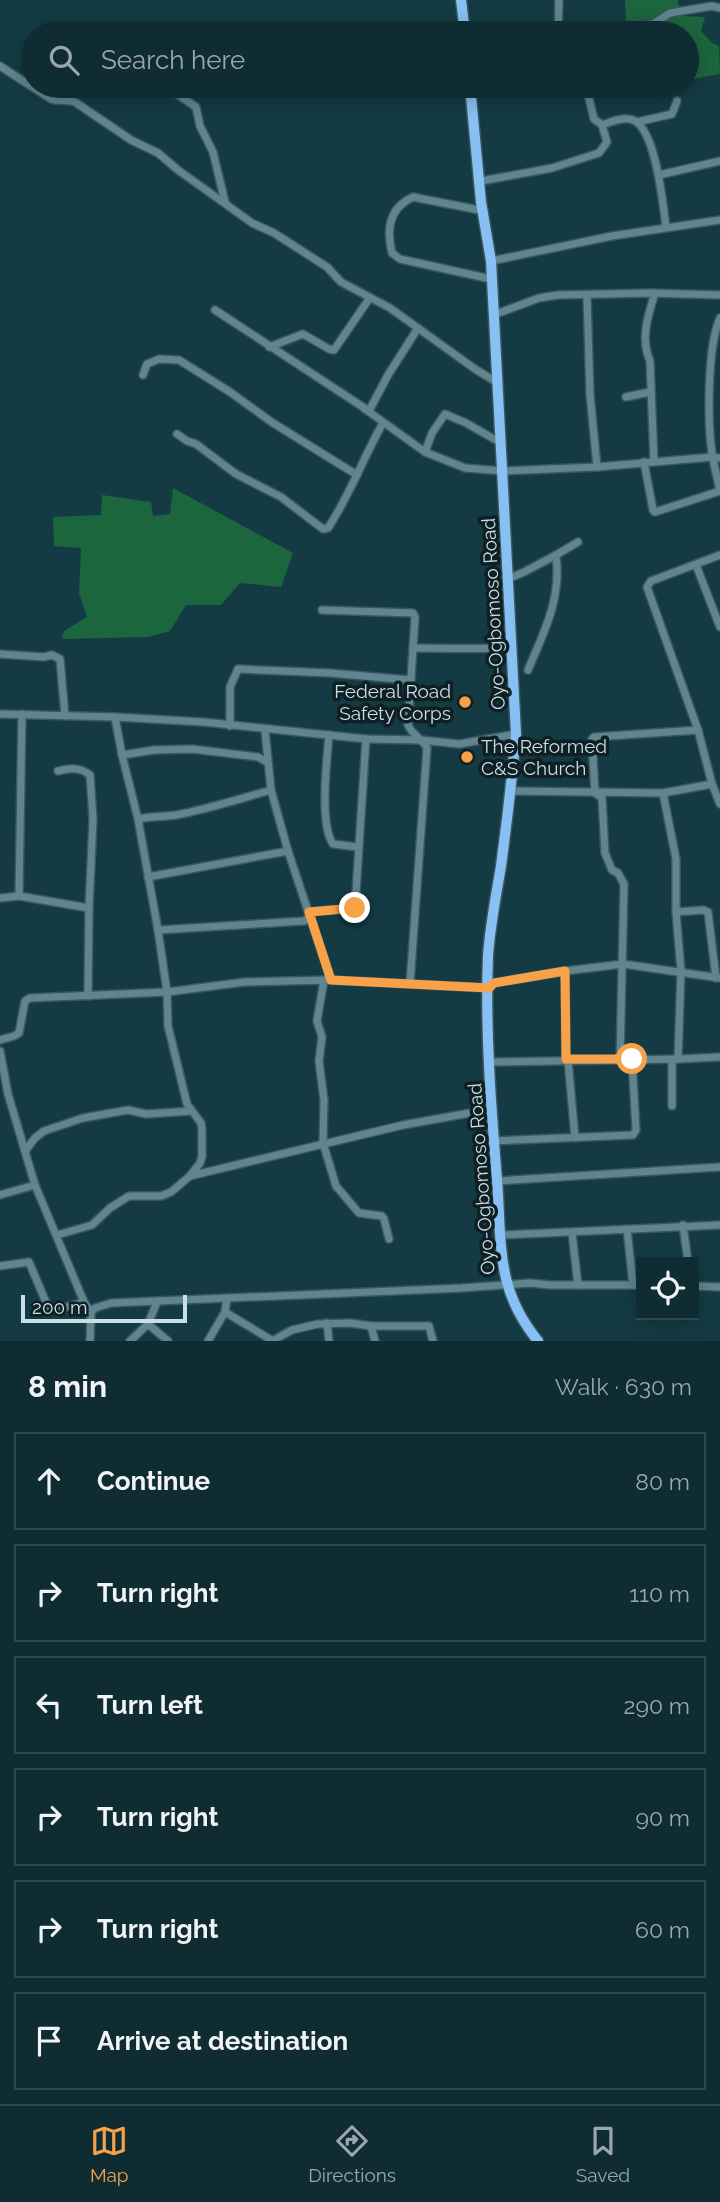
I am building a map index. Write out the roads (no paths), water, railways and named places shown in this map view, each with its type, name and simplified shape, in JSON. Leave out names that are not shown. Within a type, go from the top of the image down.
[{"type":"highway","points":[[461,0],[464,21]]},
{"type":"highway","name":"Oyo-Ogbomoso Road","points":[[471,98],[491,261],[516,734],[511,791],[489,940],[489,1062],[493,1141],[502,1267],[510,1295],[538,1341]]},
{"type":"street","points":[[558,21],[559,0]]},
{"type":"street","points":[[658,21],[670,13],[712,6],[720,8]]},
{"type":"street","points":[[0,66],[21,80]]},
{"type":"street","points":[[49,98],[57,102],[75,102],[131,140],[158,153],[252,222],[327,267],[341,282],[390,308],[498,383]]},
{"type":"street","points":[[183,98],[196,107],[200,126],[218,166],[225,202]]},
{"type":"street","points":[[481,181],[552,168],[599,153],[607,142],[602,125],[594,119],[589,98]]},
{"type":"street","points":[[602,125],[624,119],[637,121],[672,114],[677,101]]},
{"type":"street","points":[[637,121],[646,133],[659,175],[666,227]]},
{"type":"street","points":[[659,175],[720,162]]},
{"type":"street","points":[[484,211],[413,197],[406,200],[391,218],[388,231],[392,253],[400,259],[491,279]]},
{"type":"street","points":[[491,261],[612,236],[720,220]]},
{"type":"street","points":[[654,461],[650,361],[645,351],[647,317],[656,293]]},
{"type":"street","points":[[493,315],[539,298],[558,295],[720,295]]},
{"type":"street","points":[[587,296],[590,394],[597,467]]},
{"type":"street","points":[[269,347],[303,334],[334,350],[369,299]]},
{"type":"street","points":[[215,310],[365,409],[383,424],[419,445],[425,452],[465,468],[503,471],[716,458]]},
{"type":"street","points":[[644,463],[655,512],[720,491],[709,396],[713,337],[720,318]]},
{"type":"street","points":[[365,409],[369,411],[387,375],[418,328]]},
{"type":"street","points":[[143,375],[146,364],[159,359],[179,360],[357,475]]},
{"type":"street","points":[[626,397],[650,393]]},
{"type":"street","points":[[425,452],[432,433],[445,414],[501,443]]},
{"type":"street","points":[[177,434],[197,444],[236,474],[281,497],[323,529],[328,528],[340,511],[368,449],[383,424]]},
{"type":"street","points":[[508,579],[578,542]]},
{"type":"street","points":[[528,670],[549,622],[556,594],[556,555]]},
{"type":"street","points":[[720,555],[651,582],[647,587],[698,730],[720,804]]},
{"type":"street","points":[[696,565],[720,627]]},
{"type":"street","points":[[322,610],[413,614],[415,617],[408,725],[427,748],[410,984]]},
{"type":"street","points":[[413,648],[512,647]]},
{"type":"street","points":[[0,654],[44,657],[52,655],[60,659],[65,716]]},
{"type":"street","points":[[230,726],[230,687],[238,669],[410,680]]},
{"type":"street","points":[[0,713],[115,717],[366,739],[459,744],[516,734]]},
{"type":"street","points":[[19,896],[22,714]]},
{"type":"street","points":[[57,1235],[92,1225],[110,1208],[129,1196],[161,1196],[171,1192],[190,1176],[200,1163],[203,1149],[201,1123],[185,1095],[168,1026],[167,992],[158,930],[138,819],[115,717]]},
{"type":"street","points":[[265,730],[271,790],[328,980],[317,1021],[322,1037],[319,1061],[324,1100],[323,1143],[336,1186],[359,1213],[382,1216],[389,1239]]},
{"type":"street","points":[[595,793],[592,743],[594,737],[698,730]]},
{"type":"street","points":[[329,735],[324,798],[329,838],[333,844],[358,847]]},
{"type":"street","points":[[309,912],[355,908],[366,739]]},
{"type":"street","points":[[122,755],[154,750],[192,749],[258,757],[267,762]]},
{"type":"street","points":[[58,771],[72,768],[85,770],[90,775],[93,820],[88,996]]},
{"type":"street","points":[[511,791],[663,793],[712,784]]},
{"type":"street","points":[[138,819],[172,816],[271,790]]},
{"type":"street","points":[[595,793],[602,798],[608,863],[624,884],[620,1060]]},
{"type":"street","points":[[663,793],[675,851],[681,971],[672,1106]]},
{"type":"street","points":[[148,877],[288,851]]},
{"type":"street","points":[[0,898],[19,896],[89,908]]},
{"type":"street","points":[[158,930],[304,921],[309,912]]},
{"type":"street","points":[[0,1040],[19,1033],[25,1001],[30,998],[167,992],[245,982],[328,980],[489,988],[494,983],[623,964],[718,978],[716,942],[708,912],[676,912]]},
{"type":"street","points":[[565,971],[566,1059],[575,1138]]},
{"type":"street","points":[[0,1051],[4,1095],[35,1185],[84,1303],[91,1312],[90,1341]]},
{"type":"street","points":[[489,1062],[720,1057]]},
{"type":"street","points":[[493,1141],[633,1135],[636,1130],[632,1059]]},
{"type":"street","points":[[190,1176],[403,1125],[492,1109]]},
{"type":"street","points":[[25,1151],[44,1131],[83,1118],[128,1110],[146,1114],[192,1111]]},
{"type":"street","points":[[497,1181],[720,1167]]},
{"type":"street","points":[[0,1195],[35,1185]]},
{"type":"street","points":[[500,1235],[720,1225]]},
{"type":"street","points":[[683,1226],[687,1257]]},
{"type":"street","points":[[627,1229],[636,1279]]},
{"type":"street","points":[[572,1233],[578,1285]]},
{"type":"street","points":[[0,1266],[29,1262],[48,1307],[59,1309],[84,1303]]},
{"type":"street","points":[[91,1312],[101,1305],[111,1303],[530,1283],[636,1285]]},
{"type":"street","points":[[699,1286],[720,1287]]},
{"type":"street","points":[[208,1341],[225,1312],[227,1299]]},
{"type":"street","points":[[130,1341],[148,1324],[157,1302]]},
{"type":"street","points":[[225,1312],[273,1341],[292,1330],[327,1323],[429,1326],[433,1341]]},
{"type":"street","points":[[327,1323],[329,1341]]},
{"type":"street","points":[[148,1324],[169,1341]]},
{"type":"street","points":[[371,1326],[375,1341]]},
{"type":"place","name":"Federal Road Safety Corps","points":[[465,702]]},
{"type":"place","name":"The Reformed C&S Church","points":[[467,757]]}]
